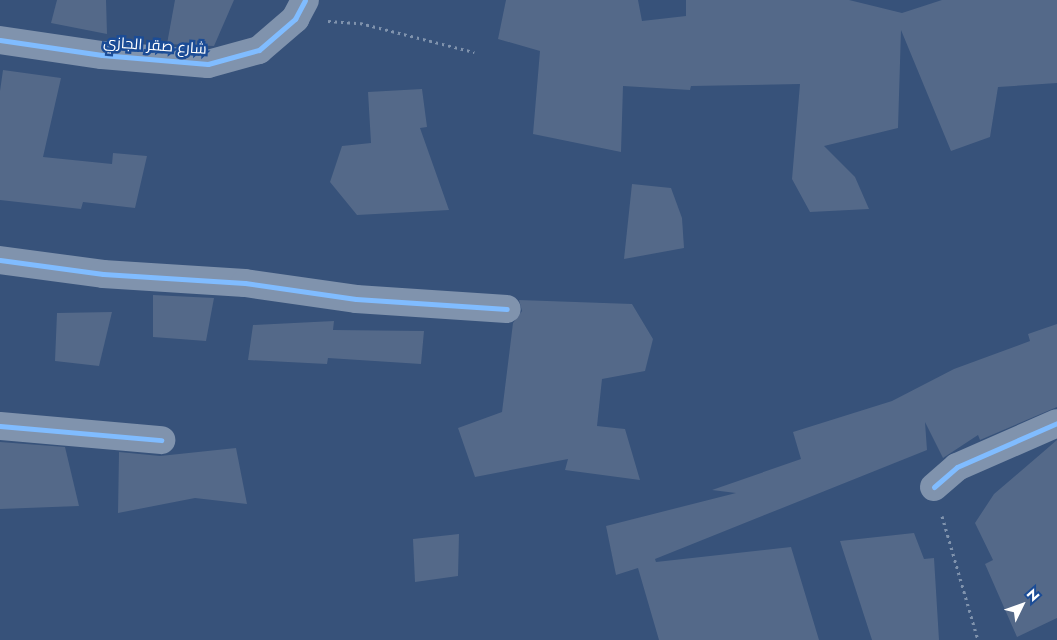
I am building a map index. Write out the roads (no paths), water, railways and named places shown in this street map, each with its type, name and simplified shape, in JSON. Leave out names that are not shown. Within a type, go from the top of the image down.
[{"type":"street","name":"شارع صقر الجازي","points":[[0,40],[102,55],[208,64],[259,50],[300,9]]},
{"type":"street","points":[[0,260],[103,274],[245,283],[356,299],[507,309]]},
{"type":"street","points":[[934,487],[957,467],[1057,423]]},
{"type":"street","points":[[0,426],[161,440]]}]
